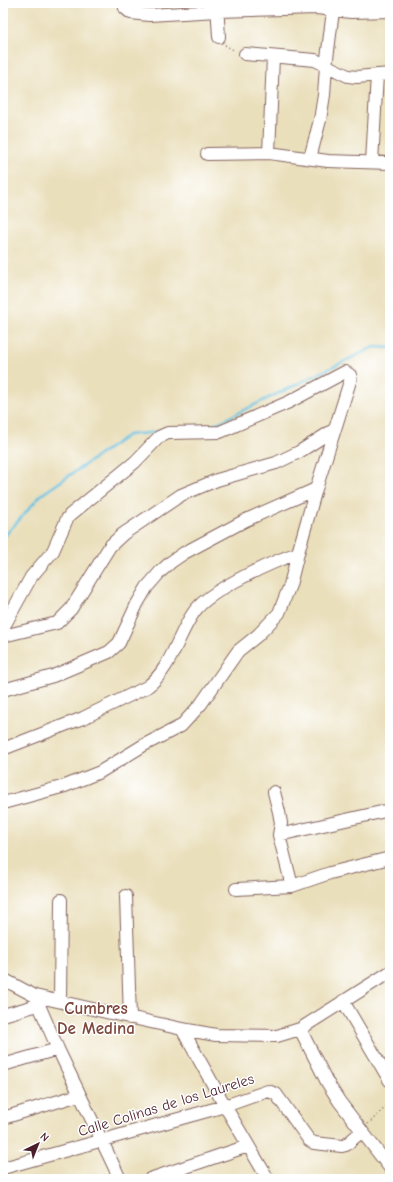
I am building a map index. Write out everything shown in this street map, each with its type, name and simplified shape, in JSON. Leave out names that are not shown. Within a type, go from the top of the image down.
[{"type":"street","points":[[124,3],[127,11],[148,16],[217,7],[321,8],[334,6],[352,12],[390,11]]},
{"type":"street","points":[[310,158],[320,120],[324,95],[326,66],[334,6]]},
{"type":"street","points":[[217,7],[219,37]]},
{"type":"street","points":[[245,54],[272,57],[307,58],[321,62],[326,66],[348,76],[390,74]]},
{"type":"street","points":[[270,154],[272,57]]},
{"type":"street","points":[[372,162],[377,75]]},
{"type":"street","points":[[207,154],[270,154],[347,162],[390,163]]},
{"type":"street","points":[[3,628],[31,577],[53,551],[70,515],[135,462],[159,437],[168,433],[220,432],[289,402],[345,372],[350,375],[351,378],[316,489],[290,585],[279,613],[258,635],[238,651],[202,704],[181,726],[144,745],[100,772],[65,786],[3,803]]},
{"type":"street","points":[[3,636],[57,623],[70,609],[110,546],[123,534],[181,495],[217,480],[276,463],[299,452],[335,430]]},
{"type":"street","points":[[3,690],[53,676],[110,652],[119,643],[137,604],[147,587],[171,562],[184,553],[246,520],[316,489]]},
{"type":"street","points":[[3,749],[83,718],[155,681],[164,670],[195,611],[206,600],[222,589],[257,571],[298,553]]},
{"type":"street","points":[[274,792],[281,824],[280,835],[292,886]]},
{"type":"street","points":[[280,835],[390,810]]},
{"type":"street","points":[[236,889],[292,886],[337,871],[390,858]]},
{"type":"street","points":[[126,896],[130,1018]]},
{"type":"street","points":[[60,1001],[61,900]]},
{"type":"street","points":[[3,1015],[36,1001],[60,1001],[182,1029],[216,1034],[277,1036],[300,1029],[390,972]]},
{"type":"street","points":[[3,979],[36,1001],[120,1179]]},
{"type":"street","points":[[343,1001],[390,1081]]},
{"type":"street","points":[[182,1029],[268,1179]]},
{"type":"street","points":[[300,1029],[339,1101],[390,1168]]},
{"type":"street","points":[[3,1065],[58,1049]]},
{"type":"street","name":"Calle Colinas de los Laureles","points":[[3,1168],[225,1106],[268,1091],[276,1094],[309,1140],[314,1143],[342,1146],[346,1145],[362,1131]]},
{"type":"street","points":[[3,1118],[80,1094]]},
{"type":"street","points":[[150,1179],[248,1146]]},
{"type":"path","points":[[362,1131],[390,1103]]},
{"type":"waterway","points":[[196,427],[213,425],[374,347],[390,348]]},
{"type":"waterway","points":[[3,538],[41,495],[128,435],[158,432]]},
{"type":"district","name":"Cumbres De Medina","points":[[96,1018]]}]
